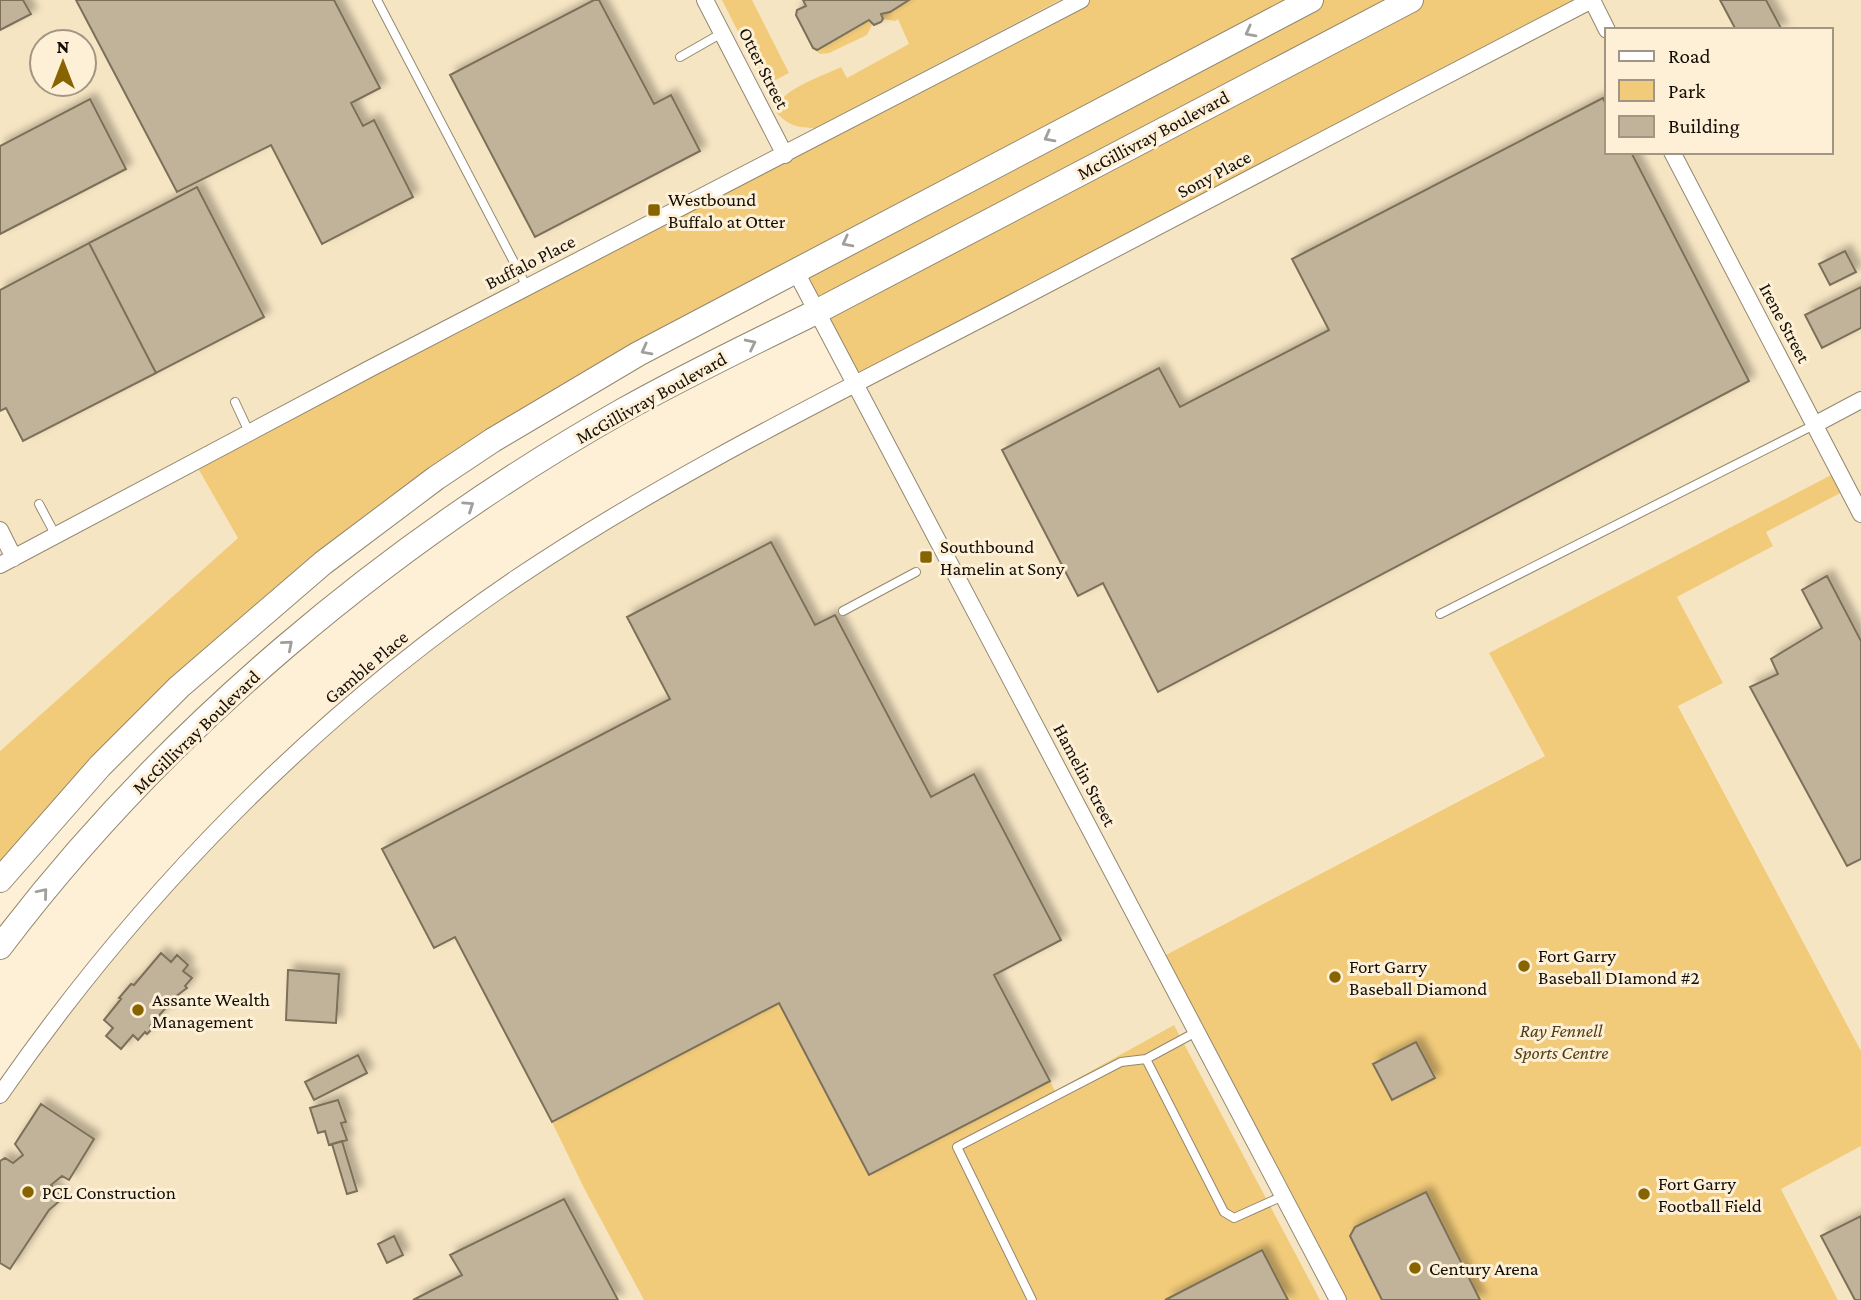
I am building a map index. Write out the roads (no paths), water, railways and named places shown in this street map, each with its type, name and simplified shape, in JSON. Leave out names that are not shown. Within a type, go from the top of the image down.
[{"type":"main road","points":[[0,880],[100,766],[179,687],[263,612],[376,521],[493,440],[578,388],[795,270],[1311,0]]},
{"type":"main road","name":"McGillivray Boulevard","points":[[0,947],[77,854],[177,748],[233,694],[365,581],[489,493],[610,418],[720,359],[816,312],[1411,0]]},
{"type":"street","name":"Otter Street","points":[[705,0],[785,155]]},
{"type":"street","name":"Buffalo Place","points":[[7,561],[527,287],[1081,0]]},
{"type":"street","points":[[1592,0],[1606,28]]},
{"type":"street","name":"Sony Place","points":[[855,385],[1592,0]]},
{"type":"street","name":"Irene Street","points":[[1673,154],[1861,514]]},
{"type":"street","name":"Hamelin Street","points":[[795,270],[1338,1300]]},
{"type":"street","name":"Gamble Place","points":[[0,1095],[99,962],[182,868],[291,758],[406,660],[516,578],[592,529],[855,385]]},
{"type":"street","points":[[1814,425],[1860,401]]},
{"type":"street","points":[[0,530],[7,561]]},
{"type":"lane","points":[[377,0],[527,287]]},
{"type":"lane","points":[[680,57],[722,33]]},
{"type":"lane","points":[[235,402],[251,434]]},
{"type":"lane","points":[[1440,614],[1814,425]]},
{"type":"lane","points":[[39,504],[56,536]]},
{"type":"lane","points":[[843,611],[916,572]]},
{"type":"lane","points":[[1032,1300],[957,1147],[1122,1062],[1146,1059],[1196,1032]]},
{"type":"lane","points":[[1146,1059],[1224,1212],[1234,1218],[1283,1195]]},
{"type":"place","name":"Westbound Buffalo at Otter","points":[[654,210]]},
{"type":"place","name":"Southbound Hamelin at Sony","points":[[926,557]]},
{"type":"place","name":"Fort Garry Baseball DIamond #2","points":[[1524,966]]},
{"type":"place","name":"Fort Garry Baseball Diamond","points":[[1335,977]]},
{"type":"place","name":"Assante Wealth Management","points":[[138,1010]]},
{"type":"place","name":"PCL Construction","points":[[28,1192]]},
{"type":"place","name":"Fort Garry Football Field","points":[[1644,1194]]},
{"type":"place","name":"Century Arena","points":[[1415,1268]]},
{"type":"park label","name":"Ray Fennell Sports Centre","points":[[1561,1041]]}]
